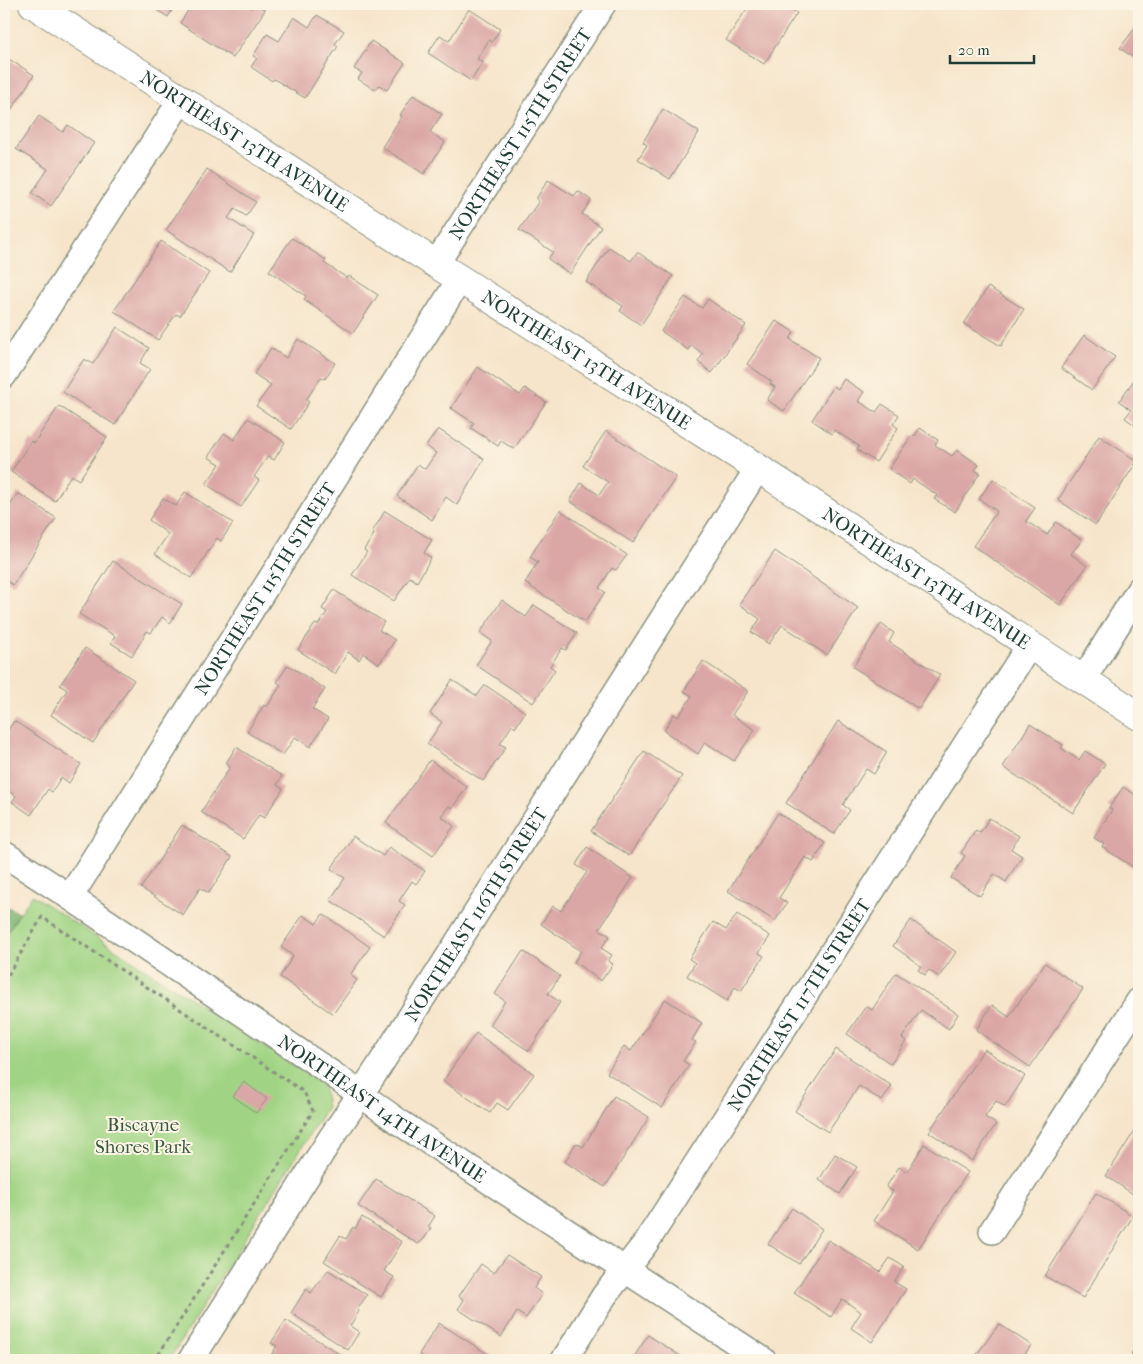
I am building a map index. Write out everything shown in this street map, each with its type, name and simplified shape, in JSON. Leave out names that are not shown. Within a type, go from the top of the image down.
[{"type":"street","name":"NORTHEAST 13TH AVENUE","points":[[34,4],[436,264],[758,468],[1139,716]]},
{"type":"street","name":"NORTHEAST 115TH STREET","points":[[436,264],[603,4]]},
{"type":"street","points":[[4,375],[181,100]]},
{"type":"street","name":"NORTHEAST 115TH STREET","points":[[70,897],[460,279]]},
{"type":"street","name":"NORTHEAST 116TH STREET","points":[[191,1360],[758,468]]},
{"type":"street","points":[[1082,680],[1139,590]]},
{"type":"street","name":"NORTHEAST 117TH STREET","points":[[564,1360],[604,1296],[645,1244],[1029,646]]},
{"type":"street","name":"NORTHEAST 14TH AVENUE","points":[[4,854],[361,1094],[399,1122],[763,1360]]},
{"type":"street","points":[[992,1231],[1139,1001]]},
{"type":"path","points":[[4,982],[42,918],[304,1092],[314,1111],[155,1360]]},
{"type":"green space","name":"Biscayne Shores Park","points":[[32,895],[323,1085],[327,1107],[169,1360],[4,1360],[4,937]]},
{"type":"green space","points":[[4,905],[19,913],[4,937]]},
{"type":"building","points":[[147,4],[176,4],[168,17]]},
{"type":"building","points":[[192,4],[244,4],[251,8],[256,4],[265,10],[233,58],[180,23]]},
{"type":"building","points":[[750,4],[783,4],[797,13],[764,64],[726,40]]},
{"type":"building","points":[[469,9],[500,29],[492,42],[489,40],[477,59],[483,62],[471,81],[428,53],[440,35],[449,41]]},
{"type":"building","points":[[317,15],[344,31],[335,44],[338,46],[305,98],[274,79],[272,81],[251,67],[257,58],[253,56],[267,34],[279,41],[294,17],[309,27]]},
{"type":"building","points":[[1135,28],[1139,31],[1139,62],[1120,48]]},
{"type":"building","points":[[371,41],[405,63],[387,90],[379,85],[375,90],[358,79],[362,73],[354,69]]},
{"type":"building","points":[[4,56],[34,75],[4,121]]},
{"type":"building","points":[[413,95],[442,114],[430,132],[445,142],[424,174],[382,147]]},
{"type":"building","points":[[663,109],[699,132],[670,179],[638,159],[647,145],[643,142]]},
{"type":"building","points":[[39,116],[63,132],[68,125],[94,143],[51,206],[32,193],[48,169],[16,149]]},
{"type":"building","points":[[207,169],[256,202],[246,216],[235,209],[228,218],[254,235],[230,272],[166,230]]},
{"type":"building","points":[[548,180],[574,196],[578,191],[591,200],[582,214],[601,227],[570,274],[548,259],[553,252],[519,230],[539,201],[536,199]]},
{"type":"building","points":[[292,238],[326,260],[324,263],[347,278],[349,276],[378,295],[353,333],[304,300],[306,296],[269,271]]},
{"type":"building","points":[[4,239],[10,243],[4,252]]},
{"type":"building","points":[[161,241],[209,273],[180,316],[176,314],[158,340],[114,311]]},
{"type":"building","points":[[609,247],[631,261],[637,252],[673,276],[641,325],[620,311],[623,306],[586,282]]},
{"type":"building","points":[[988,287],[1024,309],[1001,346],[964,324]]},
{"type":"building","points":[[685,297],[702,308],[708,299],[746,325],[712,373],[698,362],[703,354],[691,345],[688,350],[661,331]]},
{"type":"building","points":[[776,321],[794,332],[790,339],[819,358],[784,411],[767,400],[775,387],[770,384],[772,382],[747,364]]},
{"type":"building","points":[[117,327],[149,348],[140,363],[150,369],[115,425],[63,392],[84,359],[93,364]]},
{"type":"building","points":[[1084,335],[1115,357],[1092,390],[1061,368]]},
{"type":"building","points":[[298,339],[335,363],[325,379],[321,377],[306,400],[309,402],[291,429],[256,406],[271,385],[254,374],[271,348],[286,358]]},
{"type":"building","points":[[478,367],[520,395],[525,388],[546,402],[514,449],[501,441],[498,446],[471,428],[474,423],[451,408]]},
{"type":"building","points":[[1139,373],[1139,428],[1125,418],[1131,410],[1119,401]]},
{"type":"building","points":[[844,379],[864,392],[858,401],[876,412],[882,404],[899,415],[893,424],[898,428],[876,462],[857,450],[859,446],[834,430],[832,434],[812,420],[834,386],[838,389]]},
{"type":"building","points":[[59,406],[107,437],[79,480],[71,475],[55,501],[11,472],[31,441],[34,443]]},
{"type":"building","points":[[248,418],[285,442],[274,460],[268,456],[254,477],[259,480],[241,507],[206,484],[220,464],[208,457],[224,433],[234,440]]},
{"type":"building","points":[[920,428],[938,440],[935,445],[952,456],[957,450],[979,465],[975,470],[980,473],[955,512],[934,499],[937,495],[913,479],[910,484],[889,469],[912,435],[914,437]]},
{"type":"building","points":[[438,429],[484,459],[457,505],[446,497],[432,520],[397,496],[418,464],[425,469],[436,453],[426,446]]},
{"type":"building","points":[[606,431],[676,477],[633,543],[570,501],[581,483],[599,495],[608,482],[583,466]]},
{"type":"building","points":[[1099,436],[1137,461],[1096,525],[1058,500]]},
{"type":"building","points":[[993,479],[1035,508],[1026,521],[1047,535],[1056,522],[1082,540],[1071,554],[1087,566],[1060,605],[973,546],[997,511],[979,499]]},
{"type":"building","points":[[185,492],[233,523],[221,541],[217,538],[191,578],[155,554],[168,534],[149,520],[163,498],[176,506]]},
{"type":"building","points":[[18,493],[56,518],[13,585],[4,579],[4,515]]},
{"type":"building","points":[[560,510],[627,555],[616,570],[612,568],[599,588],[605,592],[585,622],[525,583],[538,562],[530,557]]},
{"type":"building","points":[[385,511],[432,540],[424,553],[431,558],[417,582],[410,577],[394,601],[352,575],[367,552],[364,550]]},
{"type":"building","points":[[775,551],[858,608],[827,655],[782,625],[769,644],[751,632],[760,619],[739,604]]},
{"type":"building","points":[[113,561],[182,604],[170,623],[162,617],[151,633],[147,631],[132,656],[111,643],[115,636],[79,614]]},
{"type":"building","points":[[334,590],[384,622],[379,630],[395,640],[379,664],[363,653],[359,660],[348,652],[335,674],[298,650],[315,624],[318,625],[327,612],[322,609]]},
{"type":"building","points":[[502,600],[526,617],[534,605],[577,633],[566,650],[562,648],[550,666],[555,670],[533,703],[476,665],[492,641],[480,633]]},
{"type":"building","points":[[881,624],[894,633],[889,642],[940,675],[919,709],[853,667]]},
{"type":"building","points":[[85,648],[134,680],[93,743],[51,715],[67,690],[60,685]]},
{"type":"building","points":[[703,661],[748,691],[732,715],[755,730],[734,761],[705,742],[698,754],[664,731],[674,714],[678,717],[692,696],[684,691]]},
{"type":"building","points":[[288,665],[325,689],[312,709],[328,719],[310,747],[295,737],[283,755],[247,732],[264,705],[267,707],[281,685],[277,682]]},
{"type":"building","points":[[452,680],[477,696],[485,685],[525,712],[515,728],[512,725],[500,744],[506,747],[483,781],[427,744],[442,722],[430,714]]},
{"type":"building","points":[[14,721],[81,764],[69,783],[61,777],[52,792],[48,789],[31,815],[12,802],[16,796],[4,788],[4,736]]},
{"type":"building","points":[[838,721],[887,752],[874,774],[866,769],[843,805],[850,810],[834,834],[786,803]]},
{"type":"building","points":[[1030,724],[1063,745],[1061,748],[1079,760],[1085,751],[1105,764],[1073,813],[1003,767]]},
{"type":"building","points":[[236,747],[282,776],[277,785],[283,789],[264,818],[259,815],[243,839],[201,812],[230,767],[226,763]]},
{"type":"building","points":[[644,751],[682,776],[629,856],[591,831]]},
{"type":"building","points":[[430,760],[467,787],[452,808],[449,806],[441,816],[454,826],[433,856],[386,823]]},
{"type":"building","points":[[1123,787],[1139,797],[1139,871],[1102,847],[1104,844],[1094,838],[1112,810],[1109,808]]},
{"type":"building","points":[[778,813],[825,843],[813,862],[805,857],[779,898],[787,903],[775,921],[728,891]]},
{"type":"building","points":[[989,818],[1019,836],[1011,849],[1022,856],[1006,882],[994,874],[980,896],[951,878],[965,856],[961,853],[976,830],[980,833]]},
{"type":"building","points":[[182,825],[232,857],[209,893],[200,888],[183,915],[141,888]]},
{"type":"building","points":[[353,836],[383,856],[389,847],[425,871],[416,884],[412,881],[399,901],[405,905],[384,936],[330,900],[345,878],[331,869]]},
{"type":"building","points":[[587,847],[633,878],[599,929],[610,936],[601,948],[612,955],[608,961],[613,964],[601,981],[574,962],[581,951],[541,924],[553,906],[561,911],[587,872],[576,865]]},
{"type":"building","points":[[323,914],[370,947],[350,975],[357,980],[333,1014],[280,977],[293,956],[281,947],[303,915],[316,924]]},
{"type":"building","points":[[737,914],[770,936],[759,953],[764,956],[741,991],[735,987],[727,1001],[687,976],[695,963],[689,959],[713,922],[726,930]]},
{"type":"building","points":[[911,920],[956,952],[939,977],[929,970],[925,975],[918,970],[921,966],[893,946]]},
{"type":"building","points":[[523,951],[560,976],[548,994],[560,1002],[529,1051],[490,1025],[505,1001],[495,994]]},
{"type":"building","points":[[1045,963],[1083,989],[1030,1067],[976,1030],[992,1005],[1009,1017]]},
{"type":"building","points":[[896,973],[958,1014],[949,1029],[921,1010],[902,1038],[906,1041],[891,1064],[847,1034],[866,1006],[872,1010]]},
{"type":"building","points":[[665,999],[702,1023],[692,1040],[696,1042],[683,1061],[689,1065],[662,1108],[607,1073],[624,1046],[631,1051]]},
{"type":"building","points":[[476,1033],[534,1074],[508,1110],[497,1103],[490,1113],[443,1081]]},
{"type":"building","points":[[836,1049],[892,1086],[882,1101],[859,1086],[828,1132],[795,1111]]},
{"type":"building","points":[[984,1049],[1025,1076],[1005,1107],[996,1101],[985,1117],[996,1124],[972,1161],[929,1132]]},
{"type":"building","points":[[244,1082],[267,1099],[256,1113],[233,1096]]},
{"type":"building","points":[[614,1096],[649,1117],[605,1187],[565,1162],[576,1143],[583,1147]]},
{"type":"building","points":[[1139,1124],[1139,1198],[1106,1176]]},
{"type":"building","points":[[924,1144],[968,1172],[918,1249],[874,1221],[893,1191],[886,1187],[899,1167],[907,1172]]},
{"type":"building","points":[[835,1154],[857,1167],[840,1194],[819,1180]]},
{"type":"building","points":[[376,1179],[435,1216],[428,1227],[431,1228],[424,1239],[418,1244],[358,1206]]},
{"type":"building","points":[[1096,1193],[1133,1216],[1083,1298],[1045,1276]]},
{"type":"building","points":[[792,1208],[822,1229],[799,1264],[768,1244]]},
{"type":"building","points":[[362,1217],[402,1242],[384,1271],[394,1277],[381,1297],[324,1261],[340,1236],[346,1239]]},
{"type":"building","points":[[828,1240],[880,1272],[890,1258],[904,1267],[894,1282],[906,1289],[872,1342],[851,1328],[861,1312],[842,1299],[831,1317],[794,1293]]},
{"type":"building","points":[[507,1255],[541,1277],[534,1288],[542,1294],[526,1318],[517,1312],[501,1337],[458,1309],[464,1300],[459,1296],[481,1264],[494,1273]]},
{"type":"building","points":[[328,1270],[367,1295],[357,1310],[359,1311],[350,1326],[359,1332],[348,1350],[291,1313],[306,1289],[311,1293]]},
{"type":"building","points":[[286,1320],[344,1357],[342,1360],[268,1360],[277,1346],[271,1343]]},
{"type":"building","points":[[439,1323],[494,1358],[493,1360],[428,1360],[419,1354]]},
{"type":"building","points":[[999,1324],[1031,1345],[1021,1360],[980,1360],[975,1357]]},
{"type":"building","points":[[648,1335],[685,1359],[632,1360]]},
{"type":"building","points":[[1139,1342],[1139,1359],[1131,1354]]}]
